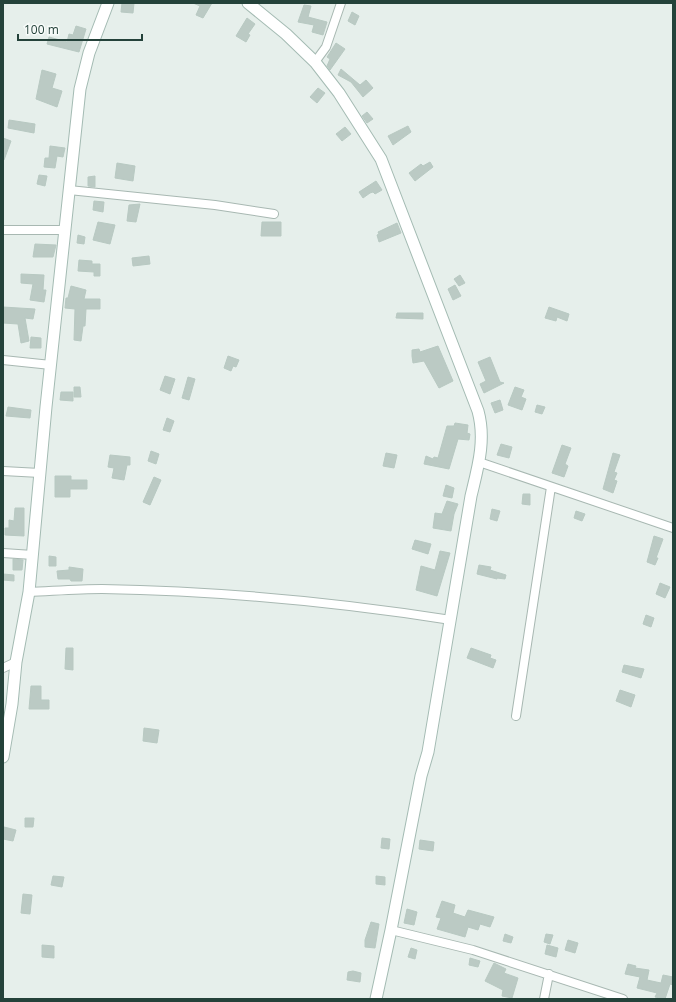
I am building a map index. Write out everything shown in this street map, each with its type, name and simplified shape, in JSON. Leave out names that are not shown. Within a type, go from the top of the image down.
[{"type":"street","points":[[3,757],[12,704],[16,662],[29,592],[80,89],[89,53],[108,3]]},
{"type":"street","points":[[248,3],[286,34],[315,62],[339,93],[377,152],[398,201],[478,411],[482,426],[479,462],[471,496],[428,752],[421,776],[392,930],[376,999]]},
{"type":"street","points":[[315,62],[326,47],[341,3]]},
{"type":"street","points":[[70,190],[215,205],[274,214]]},
{"type":"street","points":[[3,230],[66,230]]},
{"type":"street","points":[[3,360],[51,365]]},
{"type":"street","points":[[479,462],[673,528]]},
{"type":"street","points":[[3,470],[40,473]]},
{"type":"street","points":[[516,716],[551,487]]},
{"type":"street","points":[[3,553],[33,555]]},
{"type":"street","points":[[29,592],[101,589],[195,593],[372,608],[450,620]]},
{"type":"street","points":[[3,668],[16,662]]},
{"type":"street","points":[[392,930],[473,950],[623,999]]},
{"type":"street","points":[[544,999],[549,974]]},
{"type":"building","points":[[122,3],[134,3],[133,13],[121,12]]},
{"type":"building","points":[[193,3],[212,3],[203,18],[196,15],[200,6]]},
{"type":"building","points":[[304,5],[311,6],[308,17],[327,22],[323,35],[312,32],[314,25],[298,22]]},
{"type":"building","points":[[352,12],[359,16],[355,25],[348,21]]},
{"type":"building","points":[[247,18],[255,24],[248,34],[250,35],[246,42],[236,36]]},
{"type":"building","points":[[76,26],[86,29],[79,52],[47,44],[49,37],[67,42],[69,34],[73,35]]},
{"type":"building","points":[[336,43],[345,49],[330,70],[327,66],[330,59],[327,57]]},
{"type":"building","points":[[341,69],[360,85],[366,80],[373,88],[363,97],[351,82],[338,75]]},
{"type":"building","points":[[42,70],[56,74],[52,88],[62,91],[57,107],[36,99]]},
{"type":"building","points":[[318,88],[325,93],[317,103],[310,97]]},
{"type":"building","points":[[367,112],[373,119],[367,123],[362,116]]},
{"type":"building","points":[[9,120],[35,124],[34,133],[8,128]]},
{"type":"building","points":[[408,126],[411,132],[393,145],[388,136]]},
{"type":"building","points":[[345,127],[351,134],[342,141],[336,134]]},
{"type":"building","points":[[3,138],[11,141],[4,160],[3,160]]},
{"type":"building","points":[[50,146],[65,148],[63,157],[57,156],[55,168],[44,167],[45,158],[49,158]]},
{"type":"building","points":[[430,162],[433,167],[415,181],[409,173],[421,164],[423,166]]},
{"type":"building","points":[[117,163],[135,166],[133,181],[115,178]]},
{"type":"building","points":[[39,175],[47,176],[45,186],[37,184]]},
{"type":"building","points":[[95,176],[95,187],[88,186],[88,177]]},
{"type":"building","points":[[376,181],[382,190],[375,194],[373,192],[370,193],[363,198],[359,192]]},
{"type":"building","points":[[94,201],[104,202],[103,212],[93,210]]},
{"type":"building","points":[[140,204],[136,222],[127,221],[129,205]]},
{"type":"building","points":[[98,222],[115,225],[110,244],[93,240]]},
{"type":"building","points":[[262,222],[281,222],[281,236],[261,236]]},
{"type":"building","points":[[397,223],[401,233],[379,242],[377,235],[379,234],[378,232]]},
{"type":"building","points":[[78,235],[85,237],[84,244],[77,243]]},
{"type":"building","points":[[35,244],[56,245],[53,257],[33,257]]},
{"type":"building","points":[[149,256],[150,264],[133,266],[132,258]]},
{"type":"building","points":[[79,260],[92,261],[92,264],[100,264],[100,276],[94,276],[94,272],[78,271]]},
{"type":"building","points":[[21,274],[44,275],[43,290],[46,290],[44,302],[30,300],[33,284],[21,283]]},
{"type":"building","points":[[460,275],[465,283],[459,286],[454,279]]},
{"type":"building","points":[[455,285],[461,296],[453,300],[448,289]]},
{"type":"building","points":[[71,286],[86,290],[84,299],[100,299],[100,309],[86,309],[85,326],[83,326],[81,341],[74,340],[75,309],[65,308],[66,298],[68,298]]},
{"type":"building","points":[[3,307],[35,309],[33,319],[25,318],[29,341],[21,343],[18,324],[3,323]]},
{"type":"building","points":[[549,307],[569,314],[567,321],[557,317],[556,321],[545,318]]},
{"type":"building","points":[[397,313],[423,313],[423,319],[396,318]]},
{"type":"building","points":[[31,337],[41,338],[41,348],[30,348]]},
{"type":"building","points":[[438,346],[453,381],[439,388],[424,361],[413,363],[412,356],[412,350],[419,349],[420,352]]},
{"type":"building","points":[[228,356],[239,360],[236,367],[233,366],[231,371],[224,368]]},
{"type":"building","points":[[490,357],[500,382],[504,383],[484,393],[480,384],[486,381],[478,362]]},
{"type":"building","points":[[165,376],[175,379],[170,394],[160,390]]},
{"type":"building","points":[[188,377],[195,379],[189,400],[182,398]]},
{"type":"building","points":[[74,387],[80,387],[81,397],[74,397]]},
{"type":"building","points":[[515,387],[524,390],[521,397],[526,399],[522,410],[508,405]]},
{"type":"building","points":[[61,392],[73,392],[73,401],[60,400]]},
{"type":"building","points":[[500,400],[503,410],[495,413],[491,403]]},
{"type":"building","points":[[537,405],[545,407],[542,414],[535,412]]},
{"type":"building","points":[[8,407],[31,410],[30,418],[6,416]]},
{"type":"building","points":[[167,418],[174,421],[170,432],[163,430]]},
{"type":"building","points":[[455,423],[468,425],[467,433],[470,434],[469,440],[458,439],[449,469],[424,464],[426,456],[433,459],[434,457],[438,458],[447,426],[454,426]]},
{"type":"building","points":[[501,444],[512,447],[509,458],[497,455]]},
{"type":"building","points":[[562,445],[571,448],[565,464],[568,466],[564,477],[552,473]]},
{"type":"building","points":[[151,451],[159,454],[156,464],[148,461]]},
{"type":"building","points":[[386,453],[397,455],[394,468],[383,466]]},
{"type":"building","points":[[613,453],[620,455],[614,472],[617,473],[614,480],[617,481],[613,493],[603,489]]},
{"type":"building","points":[[110,455],[130,457],[130,465],[127,465],[124,480],[112,478],[114,468],[108,467]]},
{"type":"building","points":[[55,476],[71,476],[71,480],[87,480],[87,489],[70,489],[70,497],[55,497]]},
{"type":"building","points":[[154,477],[161,480],[150,505],[143,502]]},
{"type":"building","points":[[446,485],[454,488],[452,498],[443,496]]},
{"type":"building","points":[[523,494],[530,494],[530,505],[522,504]]},
{"type":"building","points":[[447,501],[458,504],[454,514],[451,531],[433,528],[435,513],[442,514]]},
{"type":"building","points":[[15,508],[24,508],[24,536],[5,535],[5,528],[9,528],[9,520],[14,521]]},
{"type":"building","points":[[492,509],[500,511],[497,521],[490,519]]},
{"type":"building","points":[[576,511],[585,514],[582,521],[574,518]]},
{"type":"building","points":[[654,536],[663,539],[655,565],[647,562]]},
{"type":"building","points":[[415,540],[431,544],[428,554],[412,549]]},
{"type":"building","points":[[440,551],[450,553],[437,596],[416,590],[421,566],[435,570]]},
{"type":"building","points":[[49,556],[56,557],[56,566],[49,566]]},
{"type":"building","points":[[13,559],[23,560],[22,570],[13,570]]},
{"type":"building","points":[[479,565],[491,567],[490,570],[506,575],[505,579],[497,579],[477,574]]},
{"type":"building","points":[[69,567],[83,569],[82,581],[58,579],[57,571],[69,570]]},
{"type":"building","points":[[3,574],[14,575],[14,581],[3,580]]},
{"type":"building","points":[[660,583],[670,587],[665,598],[656,594]]},
{"type":"building","points":[[646,615],[654,618],[651,627],[643,624]]},
{"type":"building","points":[[66,648],[73,648],[73,670],[65,669]]},
{"type":"building","points":[[471,648],[491,655],[490,658],[496,660],[493,668],[467,658]]},
{"type":"building","points":[[624,665],[644,669],[641,678],[622,672]]},
{"type":"building","points":[[31,686],[41,686],[41,700],[49,700],[49,709],[29,709]]},
{"type":"building","points":[[620,690],[635,695],[631,707],[616,701]]},
{"type":"building","points":[[144,728],[159,730],[157,743],[143,741]]},
{"type":"building","points":[[25,818],[34,818],[33,827],[25,827]]},
{"type":"building","points":[[4,827],[16,830],[13,841],[3,839]]},
{"type":"building","points":[[382,838],[390,839],[389,849],[381,848]]},
{"type":"building","points":[[420,840],[434,842],[433,851],[419,849]]},
{"type":"building","points":[[53,876],[64,877],[62,887],[51,885]]},
{"type":"building","points":[[376,876],[385,877],[385,885],[376,884]]},
{"type":"building","points":[[23,894],[32,895],[30,914],[21,913]]},
{"type":"building","points":[[442,901],[455,905],[453,913],[465,917],[468,910],[494,917],[490,927],[480,924],[478,930],[468,927],[465,937],[437,929],[441,918],[436,917]]},
{"type":"building","points":[[407,909],[417,912],[414,925],[404,923]]},
{"type":"building","points":[[371,922],[379,924],[375,948],[365,947],[365,940]]},
{"type":"building","points":[[505,934],[513,937],[511,943],[503,941]]},
{"type":"building","points":[[546,934],[553,935],[550,944],[544,942]]},
{"type":"building","points":[[568,940],[578,943],[575,953],[565,950]]},
{"type":"building","points":[[42,945],[54,946],[54,958],[42,957]]},
{"type":"building","points":[[547,945],[558,948],[556,957],[545,954]]},
{"type":"building","points":[[411,948],[417,950],[415,959],[408,957]]},
{"type":"building","points":[[470,958],[480,961],[478,967],[469,965]]},
{"type":"building","points":[[494,963],[506,969],[504,973],[518,978],[512,998],[502,996],[503,990],[485,981]]},
{"type":"building","points":[[628,964],[636,966],[635,968],[649,970],[647,980],[661,983],[663,975],[673,977],[673,985],[670,984],[665,999],[655,997],[657,993],[637,988],[640,977],[625,974]]},
{"type":"building","points":[[353,971],[361,973],[360,982],[347,980],[348,972]]}]
